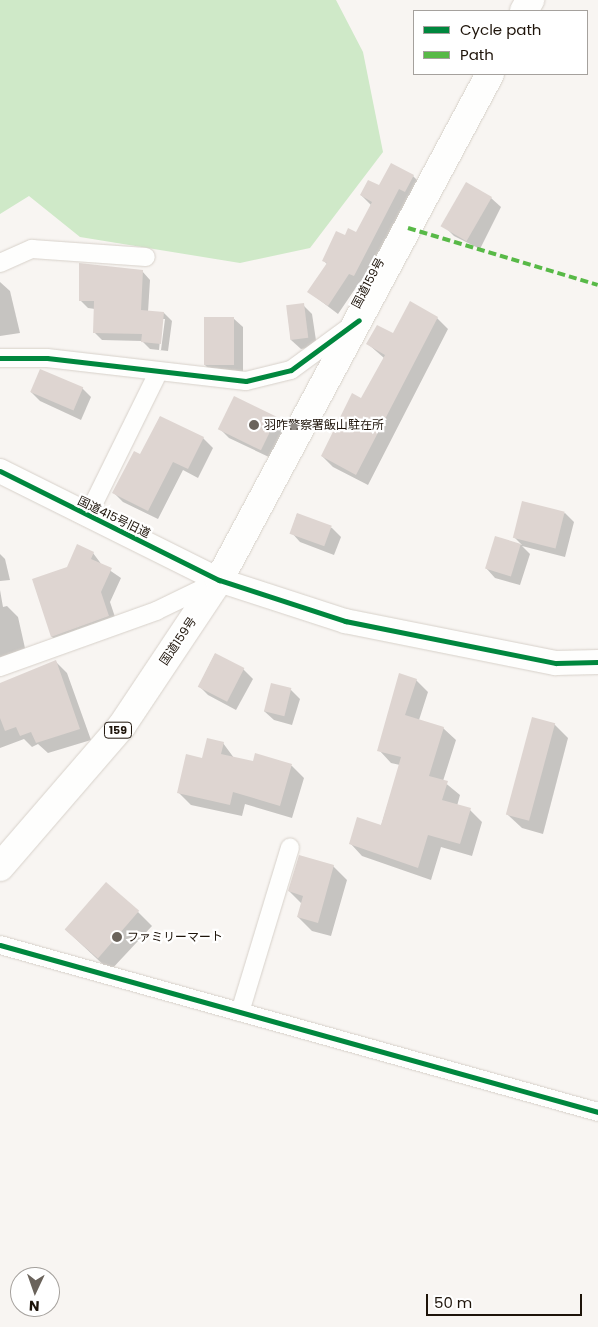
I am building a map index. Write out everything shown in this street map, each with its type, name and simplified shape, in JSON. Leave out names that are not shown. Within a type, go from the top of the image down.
[{"type":"highway","name":"国道159号","points":[[0,866],[121,727],[219,580],[489,75]]},
{"type":"street","points":[[0,263],[32,249],[146,257]]},
{"type":"street","points":[[0,358],[47,358],[246,381],[291,370],[359,320]]},
{"type":"street","points":[[88,515],[158,372]]},
{"type":"street","name":"国道415号旧道","points":[[0,471],[219,580],[345,621],[422,639],[556,663],[598,662]]},
{"type":"street","points":[[0,667],[156,611],[219,580]]},
{"type":"street","points":[[240,1012],[290,847]]},
{"type":"street","points":[[0,945],[598,1112]]},
{"type":"green space","points":[[0,0],[336,0],[363,52],[383,152],[310,248],[240,263],[80,237],[29,196],[0,214]]},
{"type":"building","points":[[391,163],[414,175],[405,192],[399,189],[354,276],[349,274],[328,306],[307,292],[327,263],[322,261],[336,231],[345,235],[348,228],[356,232],[372,202],[360,195],[368,180],[379,185]]},
{"type":"building","points":[[466,182],[492,197],[466,241],[440,226]]},
{"type":"building","points":[[79,263],[143,270],[141,310],[164,312],[161,344],[141,342],[142,334],[93,333],[94,301],[79,301]]},
{"type":"building","points":[[410,301],[438,317],[356,475],[321,456],[352,393],[361,398],[385,355],[366,344],[377,325],[393,333]]},
{"type":"building","points":[[304,303],[308,338],[290,340],[286,305]]},
{"type":"building","points":[[204,317],[234,317],[234,365],[204,365]]},
{"type":"building","points":[[40,369],[83,387],[73,410],[30,392]]},
{"type":"building","points":[[234,396],[277,417],[261,450],[218,429]]},
{"type":"building","points":[[160,416],[204,437],[188,469],[173,462],[148,511],[112,493],[134,451],[140,454]]},
{"type":"building","points":[[522,501],[565,512],[555,549],[513,538]]},
{"type":"building","points":[[297,513],[332,526],[324,546],[289,534]]},
{"type":"building","points":[[495,536],[521,544],[511,576],[485,569]]},
{"type":"building","points":[[77,544],[94,552],[91,559],[112,568],[101,592],[109,616],[51,637],[32,579],[67,567]]},
{"type":"building","points":[[215,653],[244,668],[227,702],[198,687]]},
{"type":"building","points":[[56,660],[80,729],[36,743],[31,732],[20,736],[16,727],[5,731],[0,718],[0,683]]},
{"type":"building","points":[[399,673],[417,679],[405,715],[444,727],[429,776],[448,781],[442,800],[471,808],[460,844],[428,835],[418,868],[349,844],[357,817],[381,825],[401,757],[377,751]]},
{"type":"building","points":[[271,683],[291,688],[284,716],[264,711]]},
{"type":"building","points":[[532,717],[555,723],[529,821],[506,815]]},
{"type":"building","points":[[207,738],[224,742],[221,754],[253,761],[255,753],[292,764],[280,806],[233,792],[230,805],[177,793],[186,754],[202,758]]},
{"type":"building","points":[[299,855],[334,865],[318,923],[297,917],[303,896],[288,891]]},
{"type":"building","points":[[106,882],[139,911],[98,958],[65,930]]},
{"type":"marked path","points":[[408,228],[598,285]]},
{"type":"cycle path","points":[[0,358],[47,358],[246,381],[291,370],[359,320]]},
{"type":"cycle path","points":[[0,471],[219,580],[345,621],[556,663],[598,662]]},
{"type":"cycle path","points":[[0,945],[598,1112]]},
{"type":"place","name":"羽咋警察署飯山駐在所","points":[[254,425]]},
{"type":"place","name":"ファミリーマート","points":[[117,937]]}]
